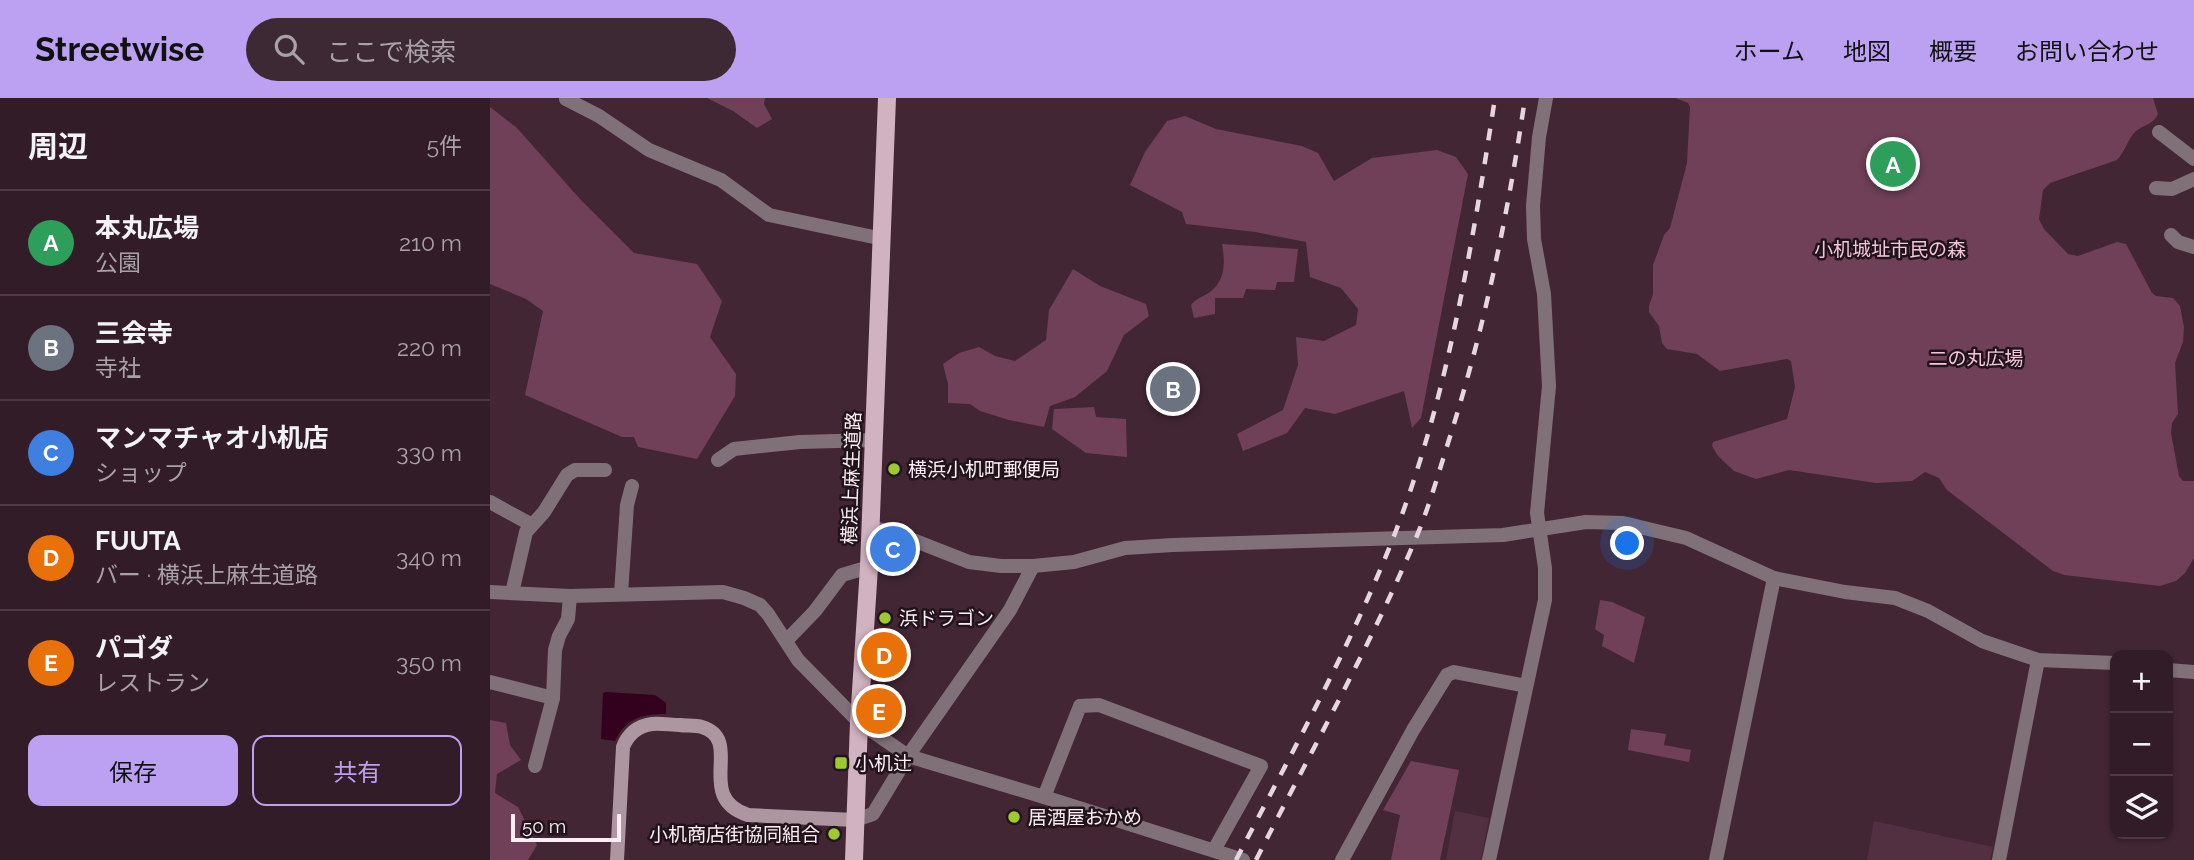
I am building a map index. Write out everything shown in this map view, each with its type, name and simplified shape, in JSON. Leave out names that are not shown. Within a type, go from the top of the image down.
[{"type":"main road","name":"横浜上麻生道路","points":[[854,860],[869,567],[887,98]]},
{"type":"street","points":[[1489,860],[1545,600],[1545,568],[1537,513],[1549,386],[1544,294],[1538,271],[1533,206],[1539,137],[1546,98]]},
{"type":"street","points":[[566,99],[599,116],[649,150],[721,180],[769,215],[883,239]]},
{"type":"street","points":[[2159,132],[2194,159]]},
{"type":"street","points":[[2156,188],[2172,189],[2194,179]]},
{"type":"street","points":[[2171,235],[2178,242],[2194,247]]},
{"type":"street","points":[[719,460],[734,449],[800,442],[874,440]]},
{"type":"street","points":[[512,593],[526,532],[544,512],[567,475],[575,470],[605,470]]},
{"type":"street","points":[[621,594],[627,505],[632,486]]},
{"type":"street","points":[[490,502],[532,525]]},
{"type":"street","points":[[870,527],[895,533],[969,562],[1033,566],[1074,562],[1125,548],[1503,535],[1586,522],[1623,523],[1686,538],[1774,578],[1845,593],[1895,598],[1928,611],[1982,641],[2038,660],[2110,663]]},
{"type":"street","points":[[617,860],[623,747],[631,734],[641,727],[653,724],[701,726],[715,736],[722,751],[722,797],[740,812],[748,815],[855,820],[873,814],[908,756],[1010,610],[1033,566]]},
{"type":"street","points":[[786,641],[815,611],[842,575],[869,567]]},
{"type":"street","points":[[1716,860],[1774,578]]},
{"type":"street","points":[[490,592],[570,596],[723,592],[744,598],[760,606],[768,614],[798,660],[859,722],[908,756],[1243,860]]},
{"type":"street","points":[[535,766],[553,698],[555,650],[568,619],[570,596]]},
{"type":"street","points":[[2189,671],[2194,659]]},
{"type":"street","points":[[1999,860],[2038,660]]},
{"type":"street","points":[[1342,860],[1413,730],[1447,675],[1454,672],[1526,686]]},
{"type":"street","points":[[490,682],[553,698]]},
{"type":"street","points":[[1044,797],[1080,706],[1099,705],[1261,766],[1214,850]]},
{"type":"shaded area","points":[[603,693],[655,695],[666,703],[666,714],[649,715],[630,722],[615,741],[601,739]]},
{"type":"shaded area","points":[[1455,811],[1489,818],[1481,860],[1446,860]]},
{"type":"shaded area","points":[[1874,821],[1993,847],[1990,860],[1867,860]]},
{"type":"green space","points":[[707,98],[765,98],[764,104],[772,119],[757,128],[733,111]]},
{"type":"green space","name":"小机城址市民の森","points":[[1675,98],[2153,98],[2158,114],[2156,118],[2133,134],[2117,160],[2050,183],[2043,190],[2039,219],[2044,229],[2068,254],[2078,256],[2117,242],[2126,244],[2152,293],[2173,298],[2180,306],[2184,327],[2183,342],[2175,363],[2178,414],[2172,423],[2171,433],[2179,476],[2183,481],[2194,481],[2194,558],[2185,573],[2176,581],[2160,586],[2064,575],[2053,571],[1947,490],[1939,478],[1925,472],[1912,481],[1876,483],[1789,470],[1756,479],[1734,471],[1718,456],[1712,446],[1713,442],[1787,419],[1795,387],[1791,361],[1787,359],[1720,371],[1697,354],[1667,349],[1662,343],[1659,326],[1649,312],[1653,294],[1653,265],[1664,235],[1670,228],[1687,163],[1690,107],[1688,103]]},
{"type":"green space","points":[[490,107],[517,128],[580,199],[634,253],[697,264],[722,301],[710,337],[736,374],[735,396],[697,459],[638,447],[634,437],[622,437],[525,395],[543,311],[526,299],[490,284]]},
{"type":"green space","points":[[1185,116],[1216,129],[1302,146],[1318,153],[1334,181],[1372,158],[1437,150],[1456,157],[1468,174],[1421,418],[1412,428],[1404,391],[1335,414],[1305,408],[1287,433],[1243,451],[1237,434],[1283,410],[1298,365],[1296,337],[1324,341],[1356,325],[1358,309],[1341,288],[1310,277],[1306,242],[1255,232],[1186,224],[1182,212],[1130,185],[1145,152],[1167,121]]},
{"type":"green space","points":[[1222,244],[1298,249],[1294,282],[1277,282],[1275,290],[1246,289],[1243,298],[1215,298],[1215,314],[1194,318],[1191,305],[1210,292],[1222,276]]},
{"type":"green space","points":[[1073,269],[1100,286],[1146,304],[1149,316],[1124,335],[1107,371],[1075,397],[1050,406],[1044,427],[980,411],[970,404],[948,403],[948,384],[943,364],[959,353],[979,347],[995,356],[1015,361],[1046,340],[1049,310]]},
{"type":"green space","points":[[1094,407],[1096,417],[1126,419],[1127,457],[1086,453],[1052,429],[1054,409]]},
{"type":"green space","points":[[1600,600],[1612,602],[1645,617],[1634,663],[1602,646],[1604,635],[1595,629]]},
{"type":"green space","points":[[490,720],[506,723],[510,745],[521,760],[497,774],[495,793],[518,807],[537,845],[528,860],[490,860]]},
{"type":"green space","points":[[1631,729],[1666,734],[1664,745],[1691,750],[1689,762],[1628,750]]},
{"type":"green space","points":[[1411,761],[1459,770],[1440,860],[1391,860],[1400,815],[1383,810]]},
{"type":"railway","points":[[1236,860],[1358,619],[1394,536],[1413,483],[1444,375],[1456,320],[1495,98]]},
{"type":"railway","points":[[1256,860],[1379,620],[1425,515],[1461,401],[1484,315],[1503,229],[1525,98]]},
{"type":"place","name":"本丸広場","points":[[1893,164]]},
{"type":"place","name":"三会寺","points":[[1173,389]]},
{"type":"place","name":"横浜小机町郵便局","points":[[894,469]]},
{"type":"place","name":"マンマチャオ小机店","points":[[893,549]]},
{"type":"place","name":"浜ドラゴン","points":[[885,618]]},
{"type":"place","name":"FUUTA","points":[[884,655]]},
{"type":"place","name":"パゴダ","points":[[879,711]]},
{"type":"place","name":"小机辻","points":[[841,763]]},
{"type":"place","name":"居酒屋おかめ","points":[[1014,817]]},
{"type":"place","name":"小机商店街協同組合","points":[[834,834]]},
{"type":"park label","name":"二の丸広場","points":[[1976,358]]}]
